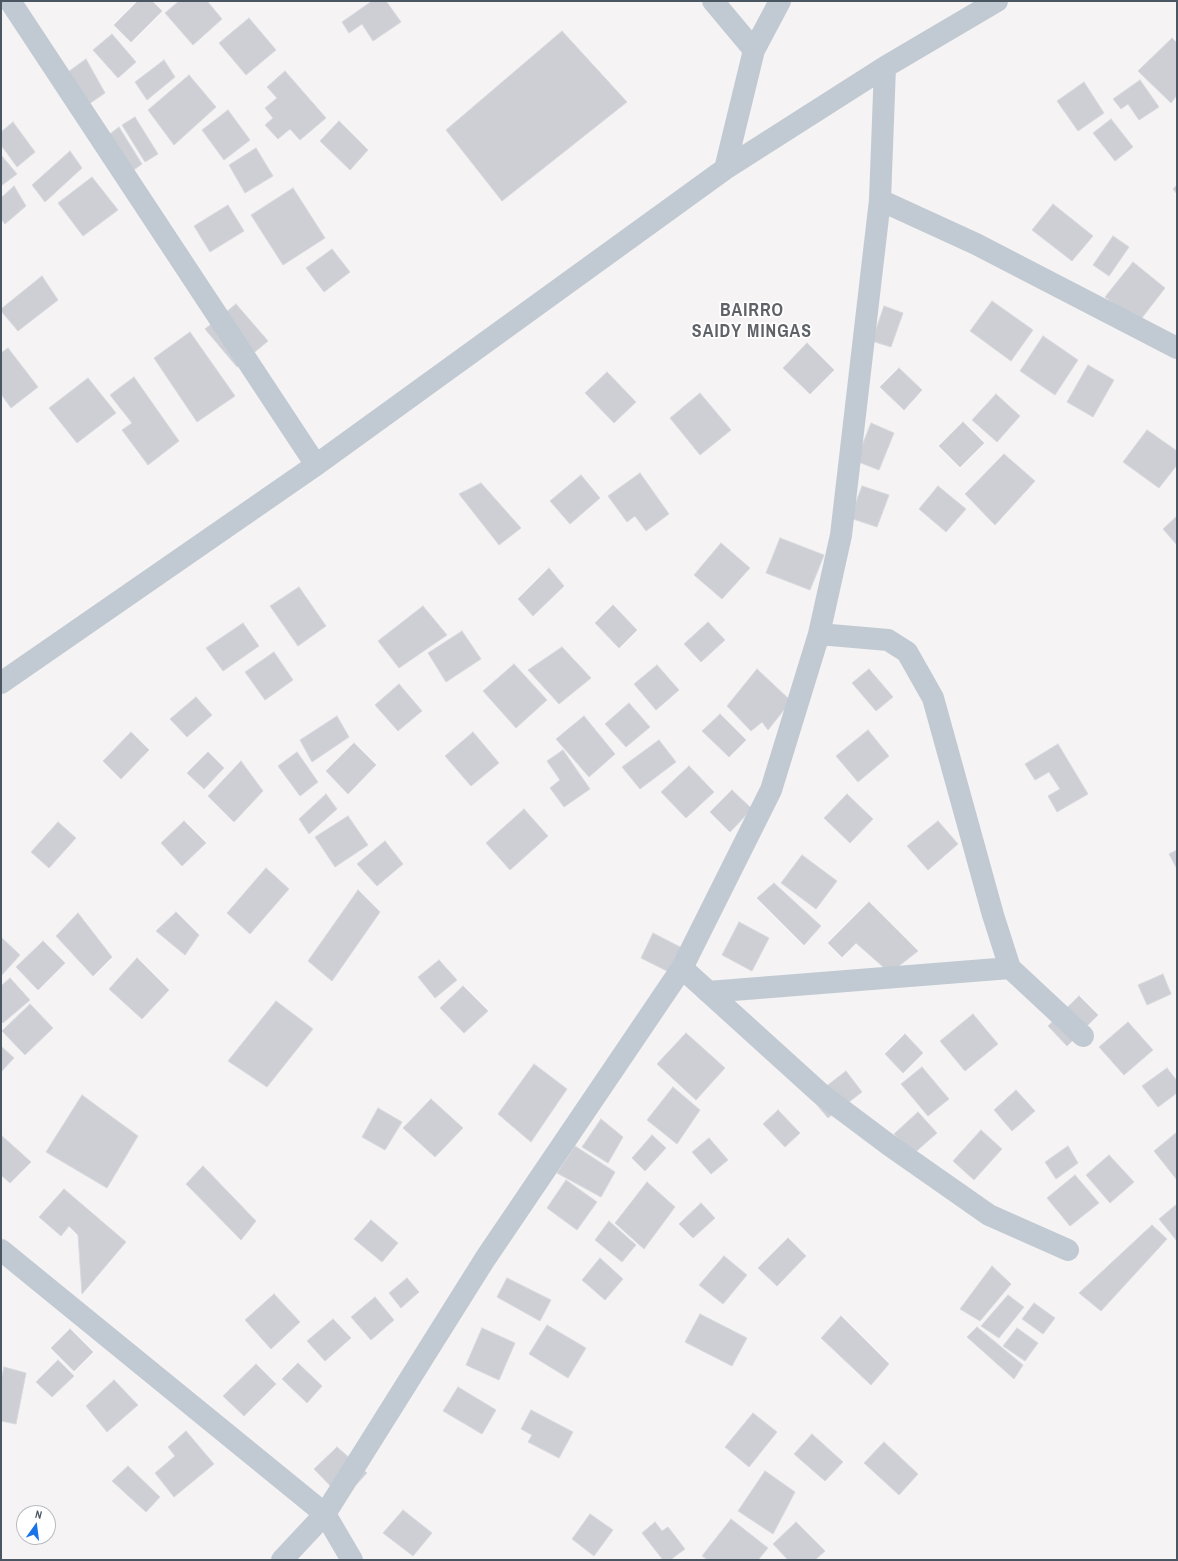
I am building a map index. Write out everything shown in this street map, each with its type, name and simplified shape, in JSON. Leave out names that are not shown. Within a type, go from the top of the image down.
[{"type":"street","points":[[10,1],[316,465]]},
{"type":"street","points":[[712,1],[754,50]]},
{"type":"street","points":[[725,170],[754,50],[780,1]]},
{"type":"street","points":[[1,683],[316,465],[725,170],[885,67],[997,1]]},
{"type":"street","points":[[282,1560],[325,1514],[485,1259],[682,968],[771,790],[819,634],[841,535],[880,200],[885,67]]},
{"type":"street","points":[[880,200],[976,244],[1177,348]]},
{"type":"street","points":[[819,634],[888,640],[907,652],[933,698],[993,915],[1010,968],[1083,1036]]},
{"type":"street","points":[[682,968],[821,1094],[889,1145],[989,1215],[1068,1250]]},
{"type":"street","points":[[708,992],[1010,968]]},
{"type":"street","points":[[1,1250],[325,1514],[352,1560]]},
{"type":"building","points":[[138,1],[152,1],[162,11],[131,42],[114,25]]},
{"type":"building","points":[[179,1],[207,1],[222,19],[193,45],[165,13]]},
{"type":"building","points":[[372,1],[386,1],[401,22],[373,41],[362,24],[349,33],[342,22]]},
{"type":"building","points":[[249,18],[276,50],[246,75],[219,43]]},
{"type":"building","points":[[562,31],[627,102],[502,201],[446,130]]},
{"type":"building","points":[[112,34],[136,62],[118,78],[93,50]]},
{"type":"building","points":[[1172,38],[1177,43],[1177,95],[1171,103],[1138,71]]},
{"type":"building","points":[[86,59],[105,93],[89,104],[68,72]]},
{"type":"building","points":[[164,60],[175,77],[147,100],[135,82]]},
{"type":"building","points":[[285,71],[326,118],[300,140],[290,129],[278,139],[265,125],[273,118],[265,108],[277,98],[267,87]]},
{"type":"building","points":[[189,75],[216,107],[174,145],[148,110]]},
{"type":"building","points":[[1140,80],[1159,107],[1139,120],[1128,104],[1121,109],[1113,99]]},
{"type":"building","points":[[1084,82],[1104,113],[1078,131],[1057,101]]},
{"type":"building","points":[[228,110],[250,140],[224,160],[202,130]]},
{"type":"building","points":[[135,117],[158,154],[145,162],[122,125]]},
{"type":"building","points":[[1111,119],[1133,147],[1115,161],[1093,133]]},
{"type":"building","points":[[339,121],[368,150],[350,170],[320,141]]},
{"type":"building","points":[[13,122],[35,152],[17,167],[1,145],[1,132]]},
{"type":"building","points":[[119,127],[142,164],[128,174],[106,137]]},
{"type":"building","points":[[256,148],[273,176],[245,193],[229,165]]},
{"type":"building","points":[[70,151],[82,168],[45,202],[32,185]]},
{"type":"building","points":[[1,155],[17,174],[1,186]]},
{"type":"building","points":[[92,177],[118,210],[83,236],[58,203]]},
{"type":"building","points":[[1177,185],[1177,194],[1173,189]]},
{"type":"building","points":[[14,186],[26,206],[5,224],[1,219],[1,198]]},
{"type":"building","points":[[293,188],[325,238],[283,265],[251,215]]},
{"type":"building","points":[[1053,204],[1093,236],[1072,261],[1032,230]]},
{"type":"building","points":[[228,205],[244,231],[210,252],[194,226]]},
{"type":"building","points":[[1113,236],[1129,247],[1109,276],[1093,265]]},
{"type":"building","points":[[332,249],[350,272],[324,292],[306,268]]},
{"type":"building","points":[[1133,262],[1165,288],[1138,323],[1105,297]]},
{"type":"building","points":[[42,276],[58,300],[18,331],[1,311],[1,309]]},
{"type":"building","points":[[992,301],[1033,330],[1011,361],[970,331]]},
{"type":"building","points":[[236,304],[268,341],[237,367],[205,329]]},
{"type":"building","points":[[884,306],[903,313],[891,347],[872,341]]},
{"type":"building","points":[[190,332],[235,396],[197,422],[154,358]]},
{"type":"building","points":[[1043,336],[1078,360],[1055,395],[1020,371]]},
{"type":"building","points":[[807,343],[834,370],[810,394],[783,368]]},
{"type":"building","points":[[8,348],[38,387],[11,408],[1,394],[1,353]]},
{"type":"building","points":[[1088,365],[1114,380],[1093,417],[1067,402]]},
{"type":"building","points":[[899,368],[922,390],[904,410],[880,387]]},
{"type":"building","points":[[607,372],[636,402],[614,423],[585,393]]},
{"type":"building","points":[[134,377],[179,441],[148,465],[122,430],[132,423],[110,395]]},
{"type":"building","points":[[88,378],[116,413],[77,443],[49,408]]},
{"type":"building","points":[[700,393],[731,430],[700,455],[670,418]]},
{"type":"building","points":[[996,394],[1020,416],[997,442],[972,420]]},
{"type":"building","points":[[963,422],[984,443],[960,467],[939,446]]},
{"type":"building","points":[[871,423],[894,433],[879,470],[856,461]]},
{"type":"building","points":[[1147,430],[1177,451],[1177,465],[1159,488],[1123,462]]},
{"type":"building","points":[[1004,454],[1035,481],[995,525],[965,494]]},
{"type":"building","points":[[640,473],[669,514],[646,531],[635,516],[627,522],[608,496]]},
{"type":"building","points":[[581,475],[600,498],[570,524],[550,501]]},
{"type":"building","points":[[481,483],[521,528],[499,545],[459,494]]},
{"type":"building","points":[[862,486],[889,495],[877,527],[850,518]]},
{"type":"building","points":[[938,486],[966,509],[946,532],[919,509]]},
{"type":"building","points":[[1177,516],[1177,545],[1163,529]]},
{"type":"building","points":[[780,538],[824,555],[810,590],[766,573]]},
{"type":"building","points":[[721,543],[750,568],[722,599],[694,575]]},
{"type":"building","points":[[549,568],[564,586],[533,616],[518,599]]},
{"type":"building","points":[[299,587],[326,626],[298,646],[270,606]]},
{"type":"building","points":[[613,605],[637,630],[619,648],[595,623]]},
{"type":"building","points":[[423,606],[447,635],[399,668],[378,641]]},
{"type":"building","points":[[708,622],[725,640],[701,662],[684,644]]},
{"type":"building","points":[[243,623],[259,646],[223,671],[206,648]]},
{"type":"building","points":[[462,631],[481,659],[446,682],[428,653]]},
{"type":"building","points":[[562,647],[591,678],[559,704],[528,670]]},
{"type":"building","points":[[274,652],[293,680],[265,700],[245,672]]},
{"type":"building","points":[[514,664],[547,700],[516,728],[483,691]]},
{"type":"building","points":[[657,665],[679,690],[656,710],[634,684]]},
{"type":"building","points":[[757,669],[791,701],[768,730],[762,722],[751,731],[727,706]]},
{"type":"building","points":[[869,669],[893,697],[876,711],[852,683]]},
{"type":"building","points":[[399,684],[422,711],[398,731],[375,705]]},
{"type":"building","points":[[196,697],[212,715],[187,737],[170,719]]},
{"type":"building","points":[[629,703],[650,727],[626,747],[605,724]]},
{"type":"building","points":[[720,714],[746,740],[729,757],[702,731]]},
{"type":"building","points":[[337,716],[349,737],[312,762],[300,740]]},
{"type":"building","points":[[584,716],[615,754],[589,777],[556,739]]},
{"type":"building","points":[[868,730],[889,756],[858,782],[836,756]]},
{"type":"building","points":[[131,732],[149,750],[121,779],[103,761]]},
{"type":"building","points":[[473,732],[499,763],[471,786],[445,756]]},
{"type":"building","points":[[659,740],[676,762],[640,789],[622,767]]},
{"type":"building","points":[[354,743],[376,765],[348,794],[326,771]]},
{"type":"building","points":[[1058,744],[1088,794],[1057,812],[1048,796],[1060,789],[1049,772],[1035,780],[1025,764]]},
{"type":"building","points":[[563,750],[590,789],[564,807],[550,788],[560,780],[547,761]]},
{"type":"building","points":[[208,752],[224,768],[204,789],[187,773]]},
{"type":"building","points":[[297,752],[318,782],[300,796],[278,766]]},
{"type":"building","points":[[241,761],[263,791],[234,822],[208,796]]},
{"type":"building","points":[[689,766],[714,792],[686,818],[661,792]]},
{"type":"building","points":[[732,790],[752,809],[730,832],[710,812]]},
{"type":"building","points":[[326,794],[337,809],[309,834],[299,819]]},
{"type":"building","points":[[847,794],[873,819],[850,843],[824,818]]},
{"type":"building","points":[[524,809],[548,836],[510,870],[486,843]]},
{"type":"building","points":[[348,816],[368,845],[335,867],[315,837]]},
{"type":"building","points":[[184,821],[206,843],[182,866],[161,843]]},
{"type":"building","points":[[938,821],[958,844],[928,870],[907,846]]},
{"type":"building","points":[[58,822],[76,838],[49,868],[31,852]]},
{"type":"building","points":[[385,841],[403,864],[377,886],[357,864]]},
{"type":"building","points":[[1177,850],[1177,869],[1169,854]]},
{"type":"building","points":[[802,855],[837,881],[816,909],[781,883]]},
{"type":"building","points":[[266,868],[289,889],[250,934],[227,913]]},
{"type":"building","points":[[774,883],[821,926],[804,945],[757,898]]},
{"type":"building","points":[[358,890],[380,912],[332,981],[308,961]]},
{"type":"building","points":[[869,902],[918,951],[890,973],[856,943],[842,957],[828,943]]},
{"type":"building","points":[[176,912],[199,935],[185,955],[156,931]]},
{"type":"building","points":[[78,913],[112,957],[93,976],[56,936]]},
{"type":"building","points":[[739,922],[769,938],[752,971],[722,955]]},
{"type":"building","points":[[653,933],[682,948],[671,973],[641,958]]},
{"type":"building","points":[[1,937],[20,955],[1,976]]},
{"type":"building","points":[[43,941],[65,963],[38,990],[16,967]]},
{"type":"building","points":[[137,958],[169,990],[142,1019],[109,989]]},
{"type":"building","points":[[439,960],[457,980],[435,998],[418,977]]},
{"type":"building","points":[[1163,974],[1171,994],[1147,1005],[1138,985]]},
{"type":"building","points":[[10,978],[30,1000],[3,1023],[1,1020],[1,986]]},
{"type":"building","points":[[463,986],[488,1011],[464,1033],[440,1008]]},
{"type":"building","points":[[1079,996],[1098,1015],[1067,1046],[1048,1026]]},
{"type":"building","points":[[276,1001],[313,1029],[267,1087],[228,1061]]},
{"type":"building","points":[[30,1004],[53,1028],[25,1055],[2,1031]]},
{"type":"building","points":[[973,1014],[998,1044],[965,1071],[940,1041]]},
{"type":"building","points":[[1128,1022],[1153,1050],[1124,1075],[1099,1047]]},
{"type":"building","points":[[686,1033],[725,1068],[696,1100],[657,1064]]},
{"type":"building","points":[[905,1034],[923,1053],[903,1073],[885,1054]]},
{"type":"building","points":[[1,1046],[14,1058],[1,1072]]},
{"type":"building","points":[[534,1064],[567,1089],[531,1142],[498,1114]]},
{"type":"building","points":[[922,1067],[949,1099],[928,1116],[901,1084]]},
{"type":"building","points":[[1167,1068],[1177,1081],[1177,1093],[1158,1107],[1142,1086]]},
{"type":"building","points":[[846,1071],[862,1092],[828,1118],[811,1098]]},
{"type":"building","points":[[673,1087],[700,1110],[677,1144],[647,1120]]},
{"type":"building","points":[[1016,1090],[1035,1111],[1012,1131],[994,1110]]},
{"type":"building","points":[[82,1095],[138,1136],[107,1188],[46,1152]]},
{"type":"building","points":[[431,1099],[463,1128],[435,1157],[403,1128]]},
{"type":"building","points":[[378,1108],[402,1122],[385,1150],[362,1137]]},
{"type":"building","points":[[778,1110],[800,1133],[785,1147],[763,1124]]},
{"type":"building","points":[[918,1112],[937,1133],[912,1155],[894,1134]]},
{"type":"building","points":[[601,1119],[623,1137],[608,1163],[582,1147]]},
{"type":"building","points":[[981,1130],[1002,1149],[974,1180],[953,1161]]},
{"type":"building","points":[[1177,1132],[1177,1180],[1154,1151]]},
{"type":"building","points":[[1,1135],[31,1162],[10,1183],[1,1175]]},
{"type":"building","points":[[652,1135],[666,1148],[645,1171],[632,1158]]},
{"type":"building","points":[[709,1138],[728,1160],[711,1174],[692,1152]]},
{"type":"building","points":[[575,1146],[615,1172],[601,1197],[557,1173]]},
{"type":"building","points":[[1068,1146],[1078,1163],[1056,1179],[1045,1162]]},
{"type":"building","points":[[1109,1155],[1134,1182],[1110,1203],[1086,1175]]},
{"type":"building","points":[[203,1166],[256,1221],[241,1240],[186,1184]]},
{"type":"building","points":[[1075,1175],[1099,1203],[1070,1226],[1047,1198]]},
{"type":"building","points":[[566,1180],[597,1202],[577,1230],[547,1208]]},
{"type":"building","points":[[647,1182],[675,1207],[644,1249],[615,1223]]},
{"type":"building","points":[[64,1189],[126,1242],[82,1294],[78,1235],[69,1226],[61,1236],[39,1217]]},
{"type":"building","points":[[701,1203],[715,1218],[693,1238],[679,1224]]},
{"type":"building","points":[[1177,1204],[1177,1241],[1159,1219]]},
{"type":"building","points":[[371,1220],[398,1243],[382,1262],[354,1239]]},
{"type":"building","points":[[609,1221],[636,1245],[622,1262],[595,1240]]},
{"type":"building","points":[[1152,1225],[1167,1239],[1101,1311],[1079,1293]]},
{"type":"building","points":[[788,1238],[806,1256],[777,1286],[758,1268]]},
{"type":"building","points":[[724,1256],[747,1275],[723,1304],[699,1285]]},
{"type":"building","points":[[600,1258],[623,1279],[605,1300],[582,1280]]},
{"type":"building","points":[[992,1266],[1011,1284],[980,1321],[960,1309]]},
{"type":"building","points":[[407,1278],[419,1292],[401,1308],[389,1293]]},
{"type":"building","points":[[507,1278],[551,1300],[540,1321],[497,1297]]},
{"type":"building","points":[[274,1294],[300,1322],[271,1349],[245,1320]]},
{"type":"building","points":[[1008,1295],[1024,1307],[999,1338],[981,1326]]},
{"type":"building","points":[[375,1297],[394,1320],[371,1340],[351,1317]]},
{"type":"building","points":[[1034,1303],[1055,1318],[1043,1334],[1022,1319]]},
{"type":"building","points":[[700,1314],[747,1338],[732,1366],[685,1342]]},
{"type":"building","points":[[841,1316],[889,1364],[871,1385],[821,1338]]},
{"type":"building","points":[[333,1319],[351,1338],[325,1361],[307,1341]]},
{"type":"building","points":[[547,1325],[586,1348],[568,1378],[529,1354]]},
{"type":"building","points":[[977,1327],[1023,1365],[1014,1379],[967,1337]]},
{"type":"building","points":[[482,1328],[515,1343],[499,1380],[466,1365]]},
{"type":"building","points":[[1017,1328],[1038,1343],[1025,1361],[1003,1346]]},
{"type":"building","points":[[70,1329],[93,1352],[74,1371],[51,1348]]},
{"type":"building","points":[[58,1360],[74,1376],[52,1397],[36,1382]]},
{"type":"building","points":[[298,1363],[322,1386],[307,1403],[282,1379]]},
{"type":"building","points":[[256,1364],[276,1384],[244,1416],[223,1396]]},
{"type":"building","points":[[4,1367],[26,1373],[16,1424],[1,1421],[1,1381]]},
{"type":"building","points":[[114,1380],[138,1405],[107,1432],[86,1406]]},
{"type":"building","points":[[458,1387],[496,1410],[482,1434],[443,1411]]},
{"type":"building","points":[[531,1410],[573,1432],[559,1458],[528,1442],[532,1435],[521,1429]]},
{"type":"building","points":[[753,1413],[777,1432],[749,1467],[725,1447]]},
{"type":"building","points":[[186,1431],[214,1464],[174,1497],[155,1473],[175,1456],[168,1447]]},
{"type":"building","points":[[812,1434],[843,1462],[825,1481],[794,1454]]},
{"type":"building","points":[[884,1442],[918,1474],[899,1495],[864,1463]]},
{"type":"building","points":[[337,1447],[367,1473],[343,1499],[314,1469]]},
{"type":"building","points":[[128,1466],[160,1497],[146,1512],[112,1481]]},
{"type":"building","points":[[765,1471],[795,1492],[773,1534],[738,1511]]},
{"type":"building","points":[[403,1510],[432,1533],[413,1556],[383,1533]]},
{"type":"building","points":[[590,1514],[613,1530],[594,1556],[572,1539]]},
{"type":"building","points":[[731,1519],[768,1548],[758,1560],[708,1560],[702,1556]]},
{"type":"building","points":[[655,1522],[662,1531],[668,1527],[685,1549],[670,1560],[663,1560],[642,1533]]},
{"type":"building","points":[[796,1522],[825,1551],[815,1560],[788,1560],[773,1544]]},
{"type":"district","name":"BAIRRO SAIDY MINGAS","points":[[752,321]]}]
